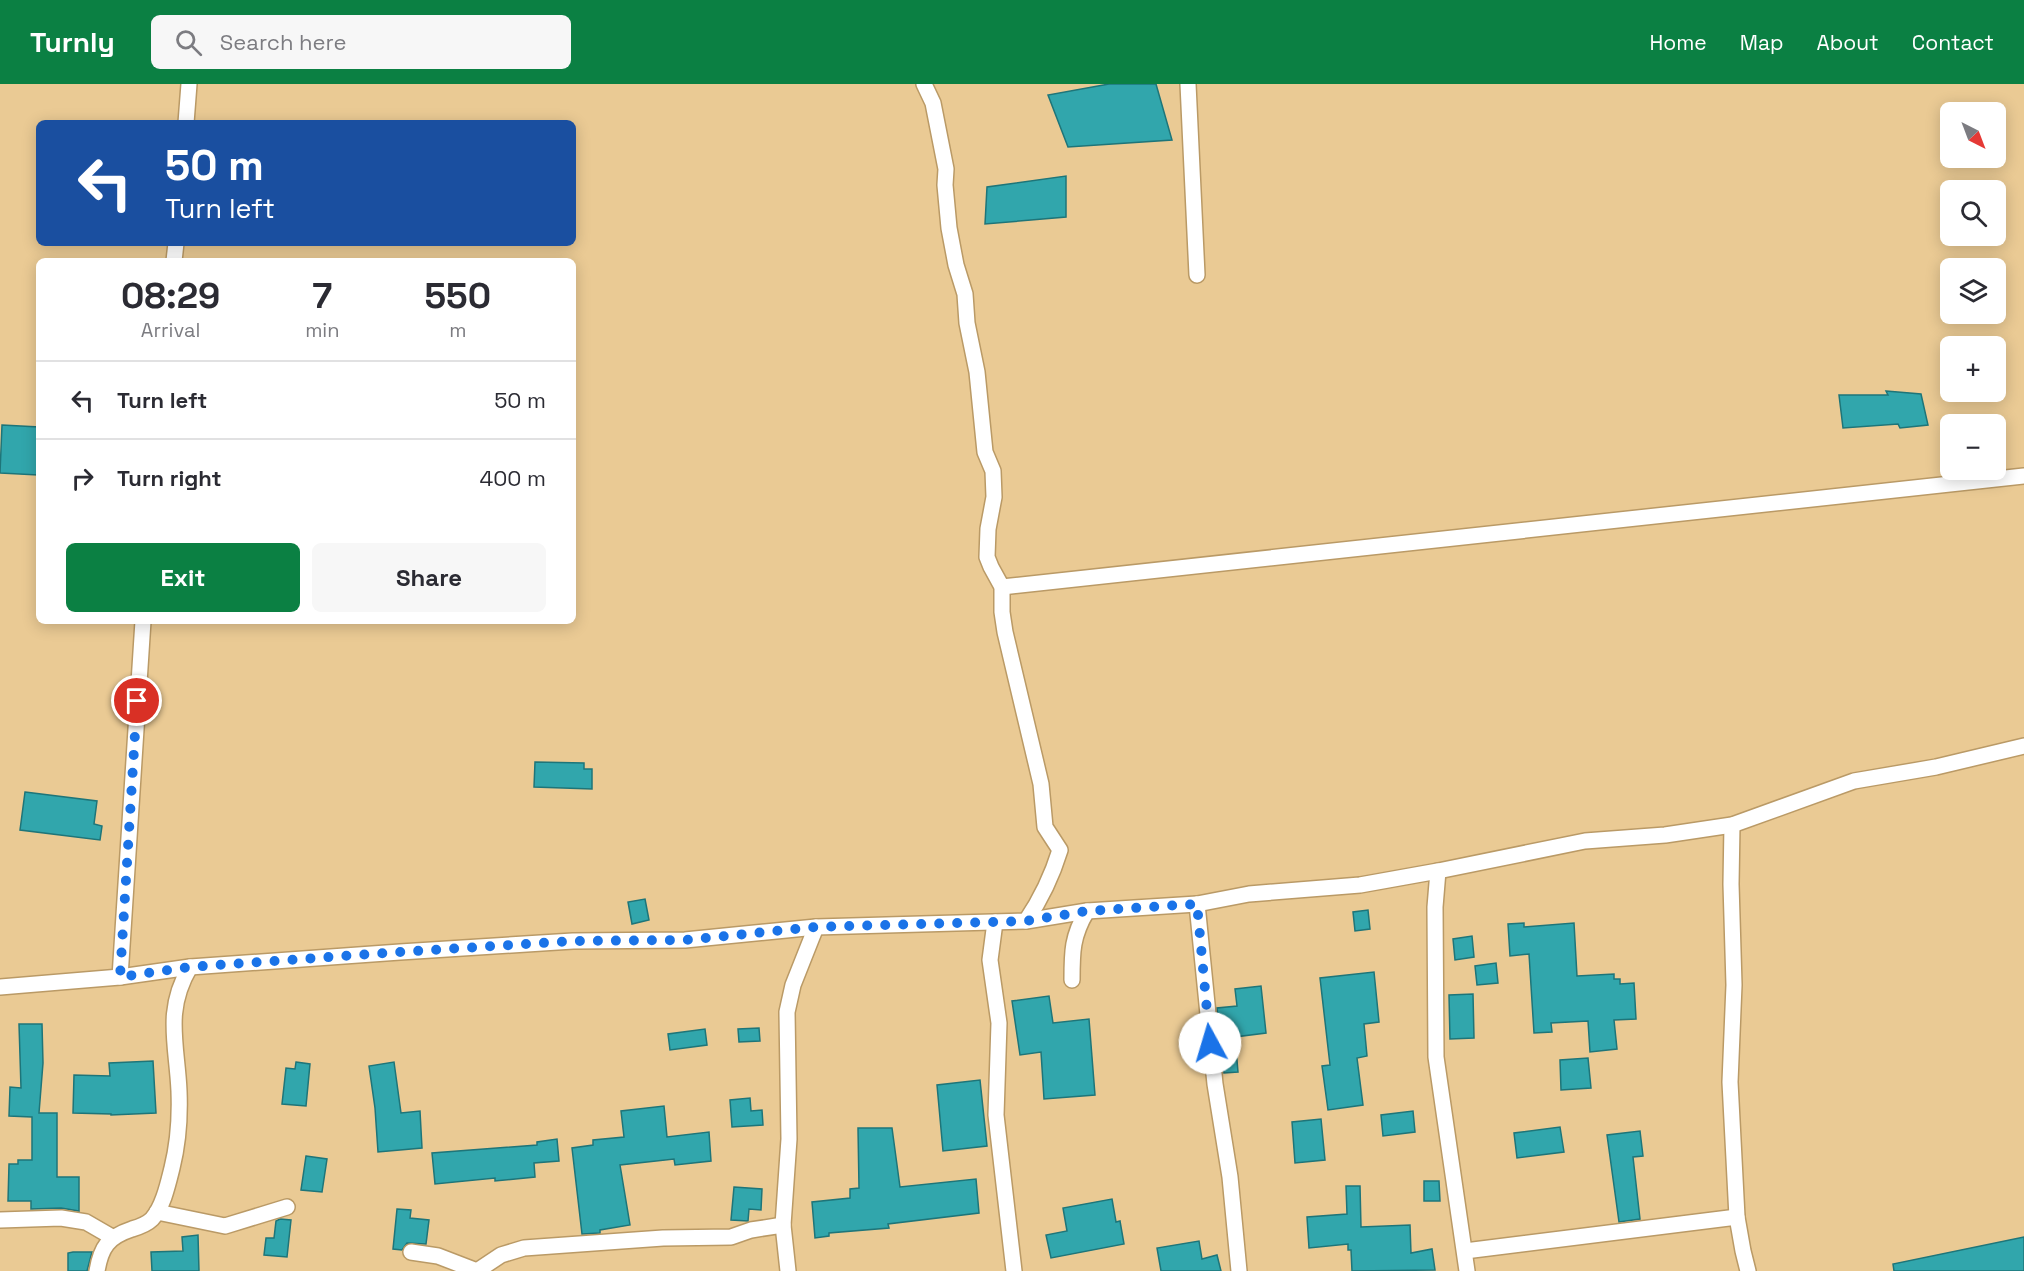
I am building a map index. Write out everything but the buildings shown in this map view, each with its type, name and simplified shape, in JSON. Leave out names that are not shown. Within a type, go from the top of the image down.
[{"type":"street","points":[[186,120],[189,84]]},
{"type":"street","points":[[924,84],[933,104],[946,169],[945,185],[949,228],[965,294],[967,323],[977,372],[985,452],[993,471],[994,497],[988,529],[987,557],[1002,587],[1005,632],[1041,784],[1045,826],[1060,850],[1039,902],[1026,921]]},
{"type":"street","points":[[1188,84],[1197,275]]},
{"type":"street","points":[[1002,587],[2024,476]]},
{"type":"street","points":[[120,977],[143,624]]},
{"type":"street","points":[[0,987],[120,977],[190,967],[573,941],[685,940],[816,927],[1026,921],[1087,911],[1197,904],[1249,894],[1360,885],[1438,872],[1585,841],[1665,835],[1732,825],[1854,781],[1936,767],[2024,746]]},
{"type":"street","points":[[1732,825],[1734,985],[1730,1082],[1737,1217],[1748,1271]]},
{"type":"street","points":[[1438,872],[1434,907],[1436,1057],[1467,1271]]},
{"type":"street","points":[[1197,904],[1212,1061],[1230,1177],[1239,1271]]},
{"type":"street","points":[[1072,980],[1072,947],[1077,927],[1087,911]]},
{"type":"street","points":[[995,922],[990,960],[999,1023],[996,1115],[1014,1271]]},
{"type":"street","points":[[788,1271],[783,1225],[789,1138],[787,1012],[793,985],[816,927]]},
{"type":"street","points":[[98,1271],[100,1257],[112,1238],[150,1221],[157,1212],[172,1168],[179,1092],[174,1035],[174,1002],[179,984],[190,967]]},
{"type":"street","points":[[157,1212],[225,1226],[287,1207]]},
{"type":"street","points":[[1465,1251],[1737,1217]]},
{"type":"street","points":[[0,1220],[61,1218],[86,1222],[112,1238]]},
{"type":"street","points":[[411,1252],[438,1256],[477,1271],[501,1255],[524,1248],[663,1238],[731,1237],[751,1230],[783,1225]]},
{"type":"route","points":[[137,701],[120,977],[190,967],[400,952],[573,941],[685,940],[816,927],[1026,921],[1087,911],[1197,904],[1210,1043]]}]
